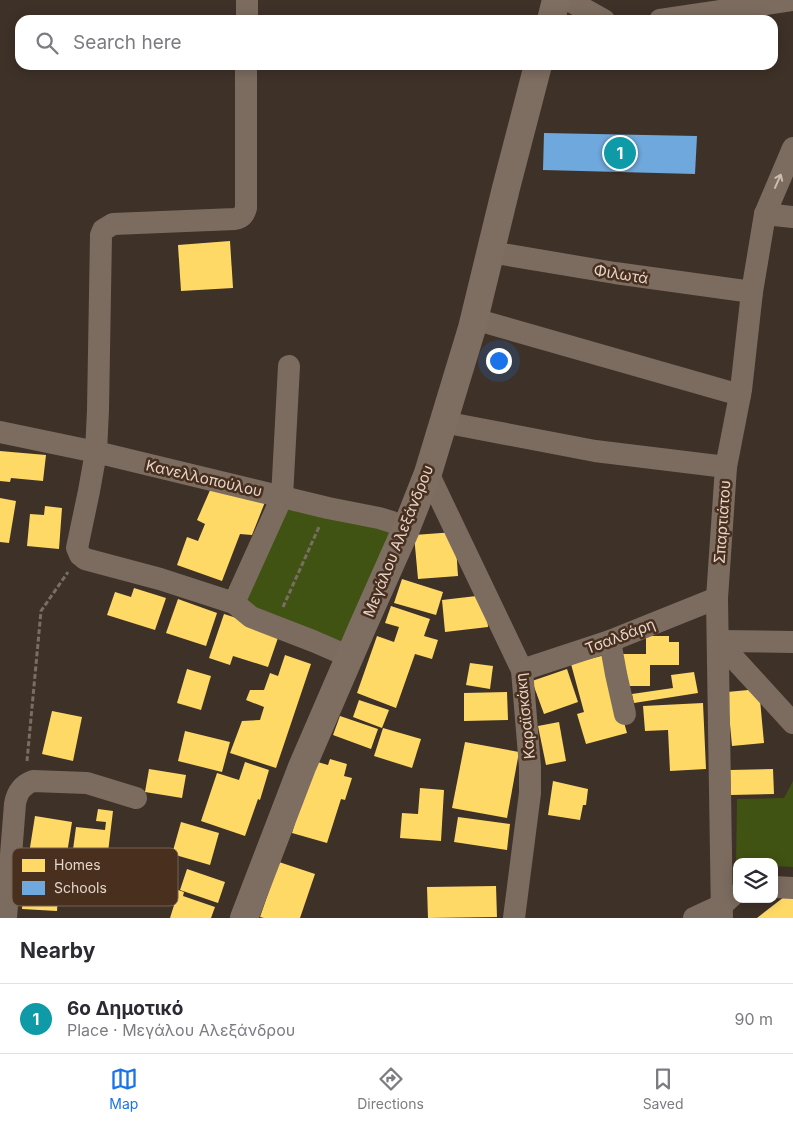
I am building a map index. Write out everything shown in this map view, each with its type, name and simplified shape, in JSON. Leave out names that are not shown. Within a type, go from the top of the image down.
[{"type":"main road","points":[[552,15],[556,0]]},
{"type":"main road","name":"Μεγάλου Αλεξάνδρου","points":[[244,918],[291,794],[406,529],[428,473],[474,319],[537,70]]},
{"type":"street","points":[[247,0],[247,15]]},
{"type":"street","points":[[568,0],[595,15]]},
{"type":"street","points":[[693,15],[793,0]]},
{"type":"street","points":[[246,70],[245,213],[235,219],[113,224],[103,230],[101,235],[96,452],[90,491],[77,548],[80,555],[85,559],[160,579],[234,603],[251,617],[350,657]]},
{"type":"street","name":"Σπαρτιάτου","points":[[727,906],[717,598],[726,467],[740,395],[752,292],[764,214],[793,148]]},
{"type":"street","points":[[764,214],[793,217]]},
{"type":"street","name":"Φιλωτά","points":[[490,252],[615,274],[752,292]]},
{"type":"street","points":[[474,319],[740,395]]},
{"type":"street","points":[[234,603],[282,497],[289,366]]},
{"type":"street","points":[[443,422],[596,451],[726,467]]},
{"type":"street","name":"Κανελλοπούλου","points":[[0,432],[96,452],[328,508],[379,518],[406,529]]},
{"type":"street","name":"Καραϊσκάκη","points":[[428,473],[522,670],[530,767],[530,794],[514,918]]},
{"type":"street","name":"Τσαλδάρη","points":[[522,670],[610,641],[717,598]]},
{"type":"street","points":[[610,641],[625,714]]},
{"type":"street","points":[[718,641],[793,642]]},
{"type":"street","points":[[718,641],[793,723]]},
{"type":"street","points":[[6,918],[15,804],[20,789],[27,783],[33,782],[87,783],[136,798]]},
{"type":"street","points":[[778,887],[793,888]]},
{"type":"street","points":[[694,918],[727,906]]},
{"type":"path","points":[[274,626],[328,508]]},
{"type":"path","points":[[27,783],[27,761],[41,611],[80,555]]},
{"type":"green space","points":[[282,497],[406,529],[350,657],[243,612]]},
{"type":"green space","points":[[793,781],[793,867],[778,866],[778,858],[736,858],[737,799],[784,798]]},
{"type":"building: Homes","points":[[230,241],[233,288],[181,291],[178,245]]},
{"type":"building: Homes","points":[[0,451],[46,455],[43,481],[11,478],[10,482],[0,481]]},
{"type":"building: Homes","points":[[211,488],[265,502],[252,535],[240,534],[222,581],[177,565],[187,537],[198,541],[205,524],[197,520]]},
{"type":"building: Homes","points":[[0,498],[16,501],[9,543],[0,542]]},
{"type":"building: Homes","points":[[45,506],[62,508],[59,549],[27,546],[30,514],[44,515]]},
{"type":"building: Homes","points":[[455,532],[458,576],[418,579],[414,535]]},
{"type":"building: Homes","points":[[402,579],[443,592],[436,615],[394,603]]},
{"type":"building: Homes","points":[[134,588],[166,598],[155,630],[107,615],[115,592],[131,597]]},
{"type":"building: Homes","points":[[485,595],[488,627],[445,632],[442,600]]},
{"type":"building: Homes","points":[[178,599],[217,613],[206,646],[166,633]]},
{"type":"building: Homes","points":[[391,606],[430,619],[424,636],[438,640],[432,659],[415,654],[396,708],[357,693],[377,636],[394,642],[399,627],[385,623]]},
{"type":"building: Homes","points":[[224,614],[280,632],[268,667],[233,656],[230,665],[209,658]]},
{"type":"building: Homes","points":[[646,636],[669,636],[669,642],[679,642],[679,665],[650,665],[650,686],[621,686],[621,654],[646,654]]},
{"type":"building: Homes","points":[[285,655],[311,664],[276,768],[230,753],[242,721],[260,720],[264,707],[246,700],[250,690],[264,690],[270,673],[278,676]]},
{"type":"building: Homes","points":[[605,655],[627,733],[586,744],[577,714],[584,712],[571,664]]},
{"type":"building: Homes","points":[[470,663],[493,666],[490,689],[466,685]]},
{"type":"building: Homes","points":[[187,669],[211,676],[201,710],[177,703]]},
{"type":"building: Homes","points":[[567,669],[578,702],[544,714],[532,681]]},
{"type":"building: Homes","points":[[694,672],[698,693],[634,703],[632,694],[673,688],[671,675]]},
{"type":"building: Homes","points":[[759,689],[764,743],[732,746],[727,692]]},
{"type":"building: Homes","points":[[507,692],[508,720],[464,721],[464,693]]},
{"type":"building: Homes","points":[[359,700],[389,710],[382,728],[353,717]]},
{"type":"building: Homes","points":[[703,703],[706,769],[670,771],[668,730],[645,731],[643,706]]},
{"type":"building: Homes","points":[[52,711],[82,717],[73,761],[42,754]]},
{"type":"building: Homes","points":[[340,716],[378,729],[371,749],[333,735]]},
{"type":"building: Homes","points":[[559,722],[566,761],[546,765],[538,726]]},
{"type":"building: Homes","points":[[383,728],[421,739],[412,768],[374,756]]},
{"type":"building: Homes","points":[[185,731],[230,742],[222,772],[178,761]]},
{"type":"building: Homes","points":[[465,742],[519,752],[507,818],[452,808]]},
{"type":"building: Homes","points":[[330,759],[347,764],[344,776],[352,778],[345,800],[341,799],[327,843],[292,833],[314,761],[328,765]]},
{"type":"building: Homes","points":[[245,762],[269,770],[260,800],[258,799],[245,836],[201,821],[217,773],[239,780]]},
{"type":"building: Homes","points":[[149,769],[186,775],[182,798],[145,792]]},
{"type":"building: Homes","points":[[773,769],[774,794],[731,795],[730,770]]},
{"type":"building: Homes","points":[[553,781],[588,789],[586,805],[583,805],[580,820],[548,815]]},
{"type":"building: Homes","points":[[420,788],[444,790],[441,841],[400,838],[402,813],[418,814]]},
{"type":"building: Homes","points":[[98,809],[113,811],[109,848],[73,848],[76,827],[105,830],[106,822],[96,821]]},
{"type":"building: Homes","points":[[35,816],[72,822],[68,848],[30,848]]},
{"type":"building: Homes","points":[[458,817],[510,824],[507,850],[454,842]]},
{"type":"building: Homes","points":[[181,822],[219,833],[210,865],[178,856],[178,848],[174,848]]},
{"type":"building: Homes","points":[[279,862],[315,874],[300,918],[260,917]]},
{"type":"building: Homes","points":[[187,869],[225,882],[218,903],[180,890]]},
{"type":"building: Homes","points":[[496,886],[497,917],[428,918],[427,887]]},
{"type":"building: Homes","points":[[178,890],[184,892],[183,896],[215,907],[211,918],[170,918],[174,906],[178,906]]},
{"type":"building: Homes","points":[[793,890],[793,918],[757,918],[778,903]]},
{"type":"building: Homes","points":[[22,906],[57,906],[57,911],[22,909]]},
{"type":"building: Schools","points":[[544,133],[697,136],[695,174],[543,170]]},
{"type":"place","name":"6ο Δημοτικό","points":[[620,153]]}]
